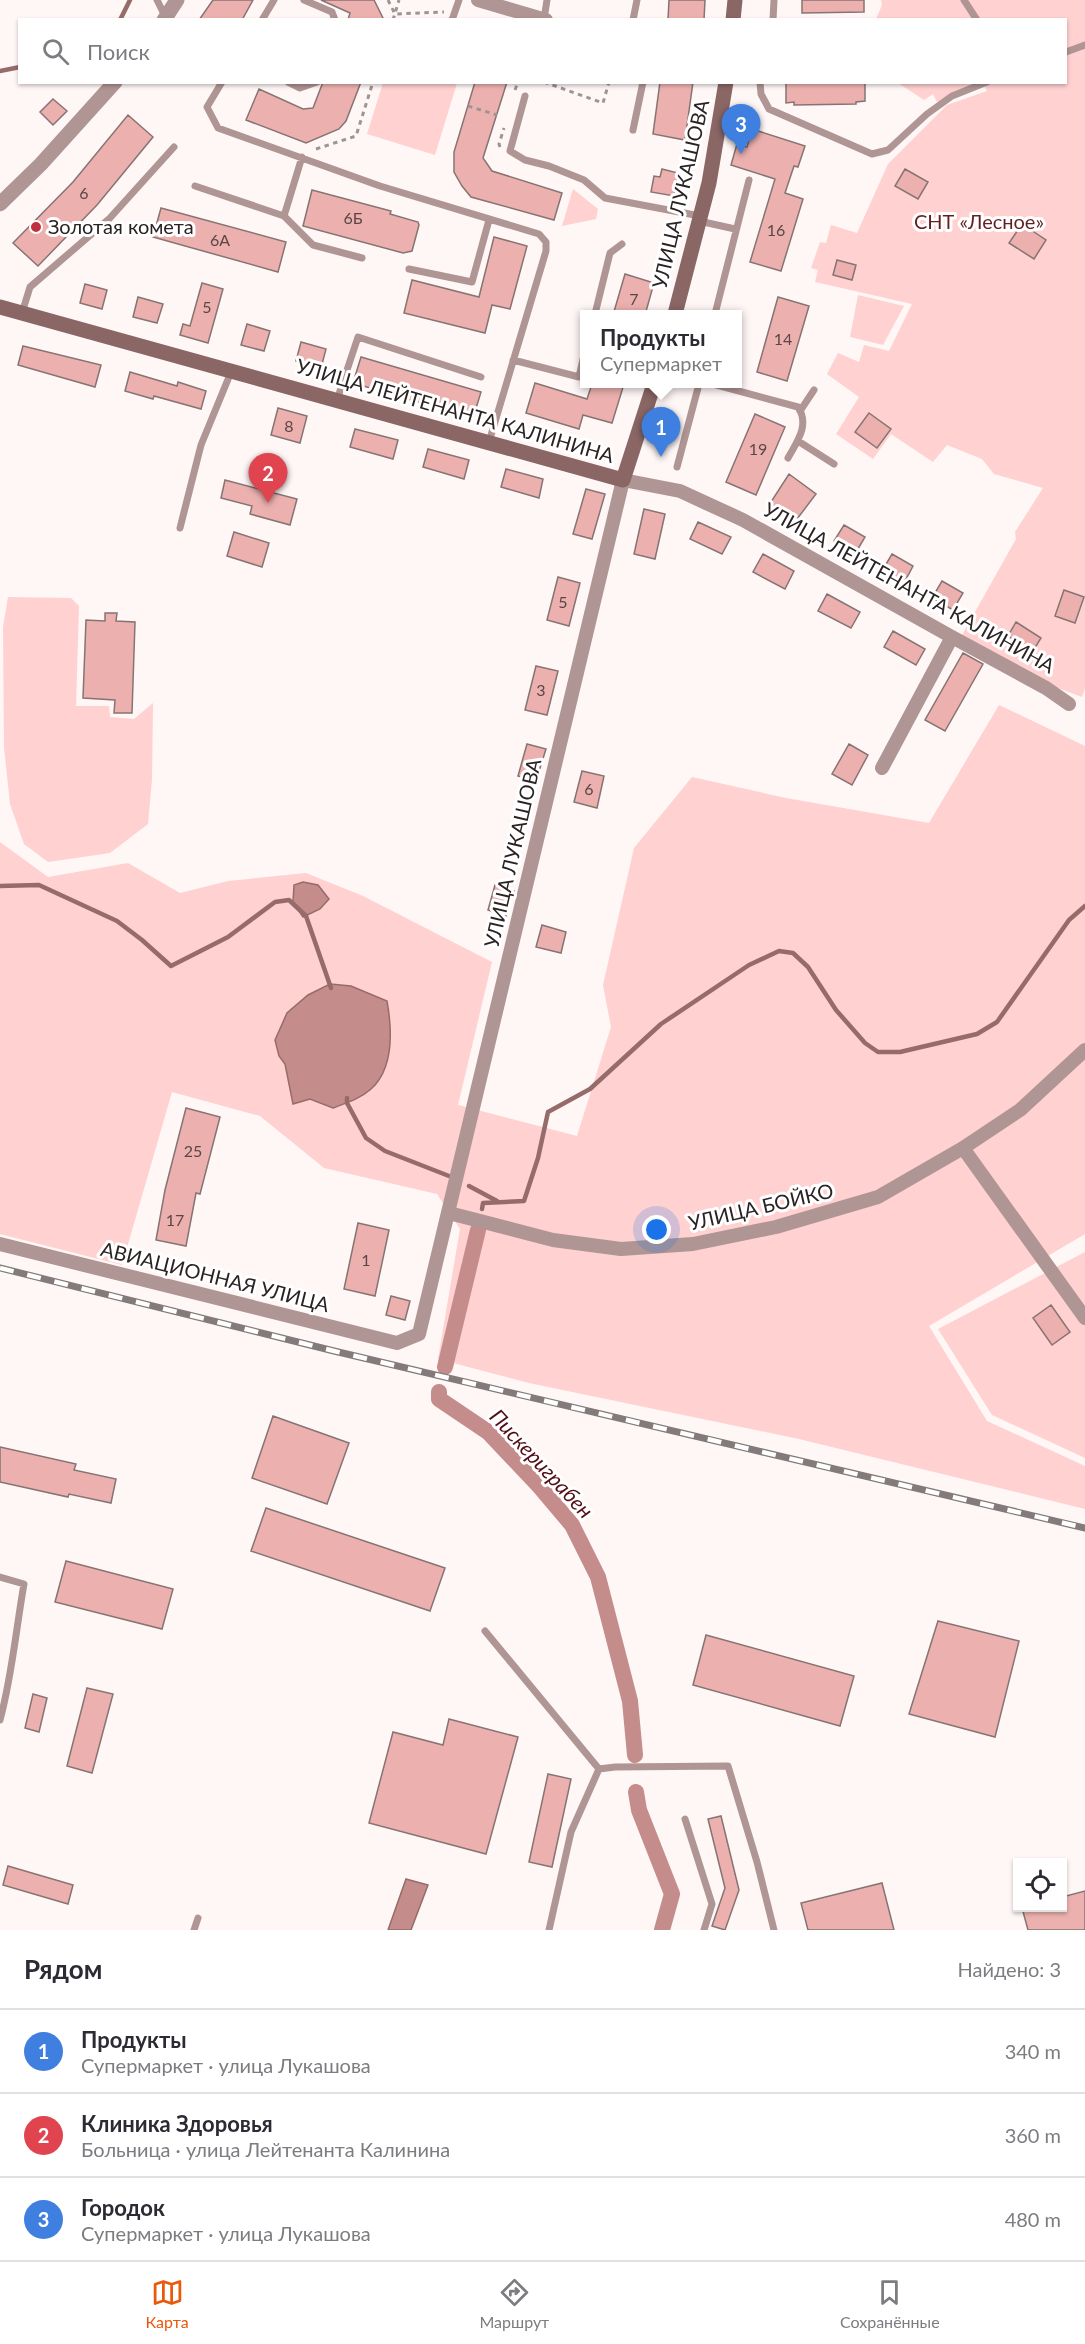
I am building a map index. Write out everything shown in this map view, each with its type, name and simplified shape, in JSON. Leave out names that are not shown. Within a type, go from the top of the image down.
[{"type":"main road","points":[[733,18],[735,0]]},
{"type":"main road","name":"УЛИЦА ЛУКАШОВА","points":[[676,310],[709,183],[726,84]]},
{"type":"main road","name":"УЛИЦА ЛЕЙТЕНАНТА КАЛИНИНА","points":[[0,307],[623,480]]},
{"type":"main road","name":"УЛИЦА ЛУКАШОВА","points":[[623,480],[653,388]]},
{"type":"street","points":[[166,18],[177,0]]},
{"type":"street","points":[[478,0],[541,18]]},
{"type":"street","points":[[0,204],[41,164],[112,84]]},
{"type":"street","name":"УЛИЦА ЛЕЙТЕНАНТА КАЛИНИНА","points":[[623,480],[680,491],[743,520],[1046,688],[1069,704]]},
{"type":"street","name":"УЛИЦА ЛУКАШОВА","points":[[419,1334],[623,480]]},
{"type":"street","points":[[882,768],[952,637]]},
{"type":"street","name":"УЛИЦА БОЙКО","points":[[449,1213],[553,1240],[621,1249],[693,1244],[776,1227],[878,1197],[963,1148],[1020,1110],[1085,1050]]},
{"type":"street","points":[[963,1148],[1085,1318]]},
{"type":"street","name":"АВИАЦИОННАЯ УЛИЦА","points":[[0,1244],[397,1343],[419,1334]]},
{"type":"lane","points":[[157,0],[165,18]]},
{"type":"lane","points":[[263,18],[273,0]]},
{"type":"lane","points":[[304,0],[332,12],[334,18]]},
{"type":"lane","points":[[453,18],[459,0]]},
{"type":"lane","points":[[545,18],[547,0]]},
{"type":"lane","points":[[633,18],[637,0]]},
{"type":"lane","points":[[773,18],[774,0]]},
{"type":"lane","points":[[964,0],[976,18]]},
{"type":"lane","points":[[1067,51],[1085,45]]},
{"type":"lane","points":[[221,84],[207,107],[218,128],[380,186],[539,234],[546,242],[546,251],[489,442]]},
{"type":"lane","points":[[292,84],[300,88],[311,84]]},
{"type":"lane","points":[[633,130],[643,84]]},
{"type":"lane","points":[[760,84],[769,109],[872,154],[888,150],[939,104],[982,84]]},
{"type":"lane","points":[[525,96],[510,151],[525,160],[549,166],[584,180],[605,198],[700,218],[735,229]]},
{"type":"lane","points":[[22,313],[30,287],[109,219],[174,147]]},
{"type":"lane","points":[[284,216],[302,157]]},
{"type":"lane","points":[[716,310],[749,180]]},
{"type":"lane","points":[[195,186],[284,216],[313,245],[362,258]]},
{"type":"lane","points":[[409,269],[472,282],[489,219]]},
{"type":"lane","points":[[596,310],[610,253],[622,244]]},
{"type":"lane","points":[[337,400],[357,338],[481,377]]},
{"type":"lane","points":[[513,360],[579,377],[580,373]]},
{"type":"lane","points":[[180,528],[201,445],[231,371]]},
{"type":"lane","points":[[677,467],[698,388]]},
{"type":"lane","points":[[728,388],[794,405],[800,411],[803,421],[802,432],[788,458]]},
{"type":"lane","points":[[800,411],[814,390]]},
{"type":"lane","points":[[798,441],[834,464]]},
{"type":"lane","points":[[0,1577],[24,1584],[8,1693],[0,1720]]},
{"type":"lane","points":[[485,1631],[600,1770]]},
{"type":"lane","points":[[600,1770],[615,1767],[728,1766],[757,1862],[774,1930]]},
{"type":"lane","points":[[549,1930],[571,1832],[600,1770]]},
{"type":"lane","points":[[685,1819],[712,1904],[704,1930]]},
{"type":"lane","points":[[194,1930],[198,1918]]},
{"type":"path","points":[[388,0],[395,14]]},
{"type":"path","points":[[394,18],[399,0]]},
{"type":"path","points":[[395,14],[455,11]]},
{"type":"path","points":[[316,149],[357,136],[372,84]]},
{"type":"path","points":[[550,84],[603,103],[608,84]]},
{"type":"path","points":[[468,106],[496,115]]},
{"type":"green space","name":"СНТ «Лесное»","points":[[881,0],[1085,0],[1085,688],[1082,697],[994,664],[957,644],[1016,539],[1015,532],[1043,488],[994,474],[982,459],[947,445],[933,462],[891,434],[873,459],[836,434],[859,397],[827,374],[838,353],[859,362],[864,345],[889,351],[912,304],[815,282],[818,270],[811,268],[820,242],[826,243],[831,225],[857,233],[888,164],[947,105],[987,91],[984,85],[937,102],[933,94],[924,100],[900,84],[1067,84],[1067,18],[876,18],[882,5]]},
{"type":"green space","points":[[383,84],[457,84],[435,155],[367,134]]},
{"type":"green space","points":[[573,189],[598,209],[596,219],[562,226]]},
{"type":"green space","points":[[858,295],[904,306],[883,345],[850,337]]},
{"type":"green space","points":[[8,597],[71,598],[79,606],[76,706],[109,706],[110,717],[134,719],[153,703],[152,779],[148,824],[110,853],[48,862],[24,844],[10,804],[4,747],[3,627]]},
{"type":"green space","points":[[999,705],[1085,746],[1085,1234],[929,1326],[987,1421],[1085,1466],[1085,1509],[799,1439],[529,1383],[438,1359],[460,1229],[437,1194],[324,1168],[260,1116],[172,1092],[122,1265],[0,1234],[0,842],[48,877],[128,863],[180,893],[228,881],[306,873],[363,896],[492,962],[458,1105],[577,1136],[611,1027],[603,985],[634,848],[692,777],[786,798],[929,823]]},
{"type":"green space","points":[[1085,1252],[1085,1458],[992,1415],[938,1329]]},
{"type":"shaded area","points":[[303,882],[318,885],[329,899],[320,909],[303,917],[293,902],[294,885]]},
{"type":"shaded area","points":[[330,984],[351,986],[387,1001],[390,1048],[384,1070],[367,1092],[333,1108],[310,1099],[293,1104],[285,1064],[279,1056],[275,1040],[287,1013],[308,995]]},
{"type":"shaded area","points":[[406,1879],[428,1885],[411,1930],[388,1930]]},
{"type":"building","points":[[213,0],[253,0],[243,18],[200,18]]},
{"type":"building","points":[[321,0],[374,0],[383,18],[349,18],[350,13]]},
{"type":"building","points":[[669,0],[705,0],[704,18],[668,18]]},
{"type":"building","points":[[802,0],[864,0],[864,12],[802,13]]},
{"type":"building","points":[[322,84],[360,84],[346,121],[339,129],[306,143],[246,120],[259,89],[303,109],[313,108]]},
{"type":"building","points":[[474,84],[506,84],[483,158],[492,171],[562,193],[554,220],[471,197],[454,172],[454,152]]},
{"type":"building","points":[[660,84],[693,84],[685,140],[653,134]]},
{"type":"building","points":[[786,84],[865,84],[865,101],[856,102],[856,104],[794,105],[794,102],[786,103]]},
{"type":"building","points":[[53,99],[67,111],[53,125],[40,112]]},
{"type":"building","points":[[128,115],[153,137],[97,205],[38,266],[13,243],[73,182]]},
{"type":"building","points":[[752,129],[805,146],[798,167],[794,166],[785,193],[803,199],[781,271],[750,262],[775,179],[731,165],[737,144],[747,147]]},
{"type":"building","points":[[662,169],[678,173],[674,196],[651,192],[654,176],[660,177]]},
{"type":"building","points":[[905,169],[928,182],[918,199],[895,186]]},
{"type":"building","points":[[312,190],[391,211],[390,214],[418,222],[412,251],[403,253],[303,226]]},
{"type":"building","points":[[161,208],[286,242],[278,272],[153,237]]},
{"type":"building","points":[[1022,224],[1046,240],[1034,259],[1009,243]]},
{"type":"building","points":[[494,237],[527,246],[510,309],[492,305],[485,333],[404,313],[412,280],[479,297]]},
{"type":"building","points":[[837,260],[856,265],[852,280],[833,275]]},
{"type":"building","points":[[625,274],[654,283],[646,310],[614,310]]},
{"type":"building","points":[[202,283],[223,289],[208,343],[180,335],[183,324],[190,326]]},
{"type":"building","points":[[85,284],[107,290],[102,309],[80,303]]},
{"type":"building","points":[[138,297],[163,304],[157,323],[133,317]]},
{"type":"building","points":[[778,297],[809,306],[787,381],[757,372]]},
{"type":"building","points":[[247,324],[270,331],[264,351],[241,345]]},
{"type":"building","points":[[301,342],[326,349],[321,368],[296,361]]},
{"type":"building","points":[[23,346],[101,365],[95,387],[18,365]]},
{"type":"building","points":[[361,357],[481,392],[473,418],[353,383]]},
{"type":"building","points":[[130,372],[177,386],[178,382],[206,391],[201,409],[154,396],[153,399],[125,391]]},
{"type":"building","points":[[535,383],[587,399],[591,388],[623,388],[612,423],[583,415],[579,429],[526,413]]},
{"type":"building","points":[[278,408],[307,416],[300,443],[271,435]]},
{"type":"building","points":[[869,413],[891,429],[877,448],[855,432]]},
{"type":"building","points":[[755,414],[785,427],[756,495],[726,482]]},
{"type":"building","points":[[355,429],[398,440],[393,459],[350,447]]},
{"type":"building","points":[[428,449],[469,460],[464,479],[423,467]]},
{"type":"building","points":[[506,469],[543,479],[539,498],[501,487]]},
{"type":"building","points":[[789,474],[816,494],[794,523],[769,505]]},
{"type":"building","points":[[225,480],[297,499],[290,525],[250,514],[252,506],[221,498]]},
{"type":"building","points":[[586,489],[605,494],[592,539],[573,534]]},
{"type":"building","points":[[644,509],[665,514],[655,559],[634,554]]},
{"type":"building","points":[[698,522],[731,537],[722,554],[690,539]]},
{"type":"building","points":[[844,525],[865,537],[855,554],[834,541]]},
{"type":"building","points":[[234,532],[269,543],[262,567],[227,556]]},
{"type":"building","points":[[763,554],[794,571],[785,589],[753,572]]},
{"type":"building","points":[[892,554],[913,566],[904,583],[882,571]]},
{"type":"building","points":[[558,577],[580,583],[569,626],[547,620]]},
{"type":"building","points":[[942,581],[963,593],[953,610],[932,598]]},
{"type":"building","points":[[1064,590],[1084,597],[1075,623],[1055,616]]},
{"type":"building","points":[[827,594],[860,612],[851,628],[818,611]]},
{"type":"building","points":[[105,613],[117,613],[116,621],[135,622],[132,713],[114,713],[115,700],[83,698],[86,620],[105,621]]},
{"type":"building","points":[[1016,622],[1041,638],[1033,651],[1008,636]]},
{"type":"building","points":[[893,631],[925,649],[916,665],[884,647]]},
{"type":"building","points":[[963,653],[983,664],[945,731],[925,720]]},
{"type":"building","points":[[536,666],[558,671],[547,715],[525,710]]},
{"type":"building","points":[[527,744],[546,749],[536,781],[518,776]]},
{"type":"building","points":[[849,744],[868,755],[852,785],[832,774]]},
{"type":"building","points":[[582,771],[604,776],[597,808],[574,802]]},
{"type":"building","points":[[495,885],[514,891],[506,916],[488,910]]},
{"type":"building","points":[[542,925],[566,932],[561,953],[536,947]]},
{"type":"building","points":[[186,1108],[220,1117],[200,1194],[196,1193],[186,1246],[156,1240],[165,1190]]},
{"type":"building","points":[[358,1223],[389,1230],[375,1296],[344,1289]]},
{"type":"building","points":[[391,1296],[410,1301],[405,1320],[386,1315]]},
{"type":"building","points":[[1051,1305],[1070,1332],[1052,1345],[1033,1318]]},
{"type":"building","points":[[273,1416],[349,1443],[327,1504],[252,1478]]},
{"type":"building","points":[[0,1447],[76,1464],[74,1470],[116,1479],[111,1503],[69,1494],[68,1497],[0,1482]]},
{"type":"building","points":[[266,1508],[445,1568],[430,1611],[251,1551]]},
{"type":"building","points":[[66,1561],[173,1589],[162,1629],[55,1602]]},
{"type":"building","points":[[938,1621],[1019,1641],[995,1737],[909,1714]]},
{"type":"building","points":[[706,1635],[854,1676],[840,1726],[693,1685]]},
{"type":"building","points":[[87,1688],[113,1694],[92,1773],[67,1766]]},
{"type":"building","points":[[33,1694],[47,1698],[39,1732],[25,1728]]},
{"type":"building","points":[[449,1719],[518,1737],[486,1854],[369,1823],[393,1732],[443,1745]]},
{"type":"building","points":[[548,1774],[571,1779],[552,1867],[529,1862]]},
{"type":"building","points":[[721,1816],[739,1890],[725,1930],[712,1926],[725,1888],[708,1819]]},
{"type":"building","points":[[8,1866],[73,1885],[68,1904],[3,1885]]},
{"type":"building","points":[[882,1883],[894,1930],[808,1930],[801,1903]]},
{"type":"building","points":[[1085,1891],[1085,1930],[1028,1930],[1023,1912],[1067,1912],[1067,1896]]},
{"type":"waterway","points":[[121,18],[130,0]]},
{"type":"waterway","points":[[0,71],[18,67]]},
{"type":"waterway","points":[[0,886],[39,885],[117,921],[171,966],[228,937],[275,902],[289,900],[306,916],[331,988]]},
{"type":"waterway","points":[[482,1209],[483,1203],[524,1201],[538,1158],[548,1112],[590,1089],[661,1024],[749,965],[779,951],[793,953],[808,967],[836,1010],[865,1043],[878,1052],[900,1052],[977,1034],[997,1022],[1069,920],[1085,906]]},
{"type":"waterway","points":[[347,1098],[347,1103],[366,1138],[385,1151],[449,1176]]},
{"type":"waterway","points":[[469,1186],[497,1201]]},
{"type":"waterway","name":"Пискериграбен","points":[[445,1367],[478,1230]]},
{"type":"waterway","name":"Пискериграбен","points":[[439,1392],[439,1399],[488,1432],[572,1525],[598,1577],[630,1701],[635,1755]]},
{"type":"waterway","name":"Пискериграбен","points":[[636,1792],[639,1810],[672,1894],[662,1930]]},
{"type":"railway","points":[[0,1268],[334,1351],[1085,1528]]},
{"type":"place","name":"Городок","points":[[741,154]]},
{"type":"place","name":"Золотая комета","points":[[36,227]]},
{"type":"place","name":"Продукты","points":[[661,457]]},
{"type":"place","name":"Клиника Здоровья","points":[[268,503]]}]
